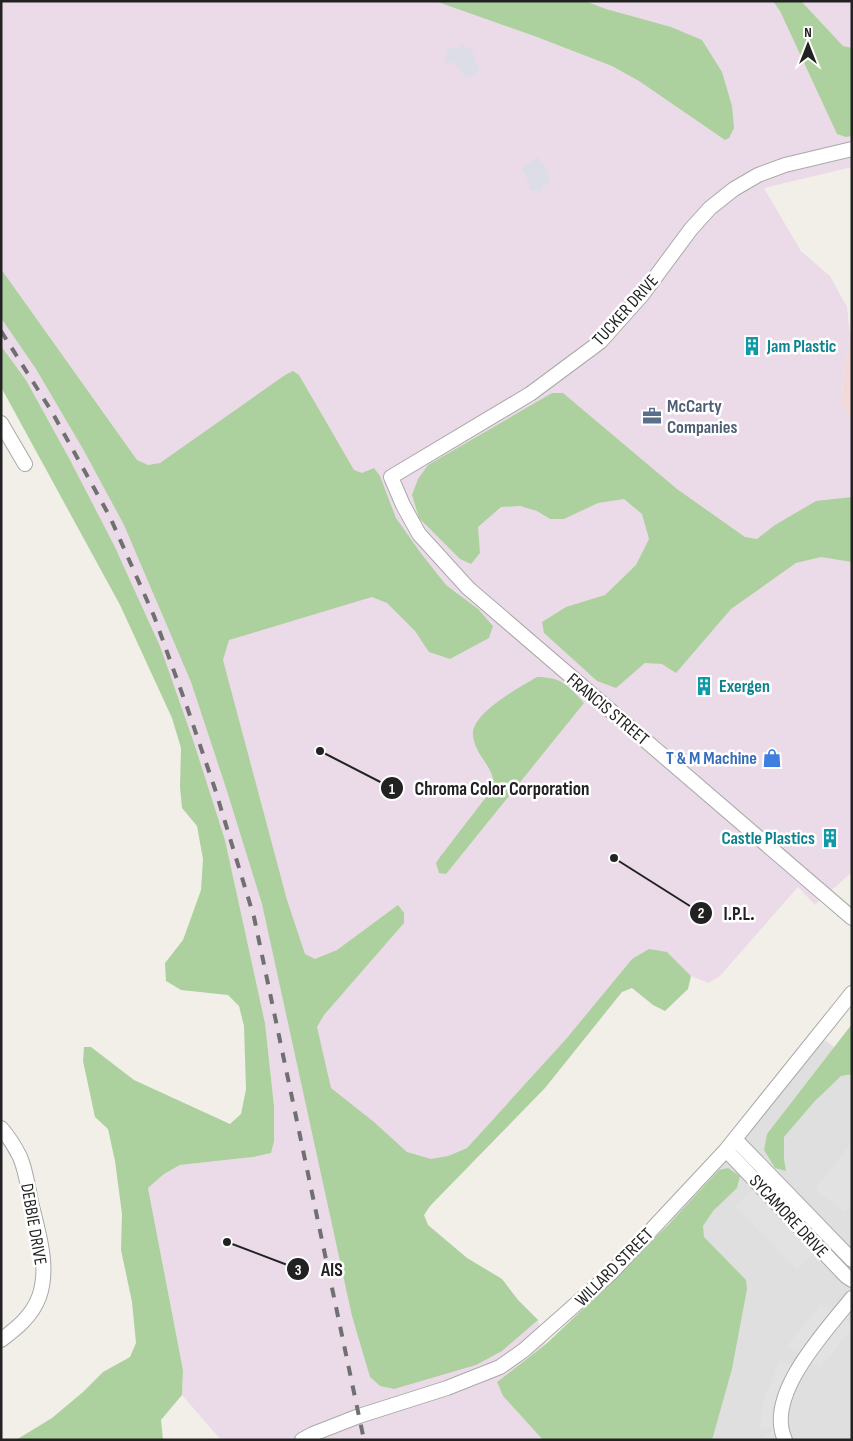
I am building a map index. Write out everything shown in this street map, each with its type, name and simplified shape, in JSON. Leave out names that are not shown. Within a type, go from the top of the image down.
[{"type":"street","name":"TUCKER DRIVE","points":[[391,477],[530,394],[600,342],[642,295],[691,229],[710,208],[734,189],[758,175],[785,164],[852,149]]},
{"type":"street","points":[[1,423],[25,464]]},
{"type":"street","name":"FRANCIS STREET","points":[[391,477],[403,505],[419,534],[468,588],[852,918]]},
{"type":"street","name":"WILLARD STREET","points":[[302,1440],[359,1416],[447,1388],[500,1367],[524,1350],[611,1273],[726,1150],[852,993]]},
{"type":"street","name":"DEBBIE DRIVE","points":[[1,1128],[15,1147],[25,1171],[41,1248],[43,1269],[41,1290],[32,1311],[26,1319],[1,1340]]},
{"type":"street","name":"SYCAMORE DRIVE","points":[[735,1139],[852,1260]]},
{"type":"street","name":"SYCAMORE DRIVE","points":[[726,1150],[846,1276],[852,1280]]},
{"type":"street","points":[[785,1440],[781,1426],[781,1413],[798,1368],[852,1298]]},
{"type":"shaded area","points":[[1,1],[852,1],[852,167],[764,188],[801,251],[830,276],[847,307],[850,335],[843,379],[842,402],[852,423],[852,872],[815,905],[798,887],[719,977],[708,983],[691,976],[667,952],[632,959],[566,1039],[467,1148],[448,1156],[431,1160],[430,1206],[424,1215],[428,1225],[467,1258],[502,1279],[518,1300],[538,1320],[546,1344],[497,1382],[503,1396],[543,1440],[221,1440],[182,1395],[183,1370],[148,1188],[164,1174],[180,1165],[253,1157],[274,1106],[265,1023],[225,840],[160,646],[114,545],[69,458],[26,380],[1,346]]},
{"type":"shaded area","points":[[463,43],[467,49],[470,48],[475,57],[473,59],[481,70],[466,79],[455,63],[445,64],[448,47],[456,49]]},
{"type":"shaded area","points":[[536,156],[549,170],[547,172],[551,180],[543,187],[542,192],[529,190],[530,184],[521,168]]},
{"type":"shaded area","points":[[850,335],[852,335],[852,423],[842,402],[843,379]]},
{"type":"shaded area","points":[[817,1035],[852,1059],[852,1440],[699,1440],[742,1294],[665,1216]]},
{"type":"shaded area","points":[[852,1142],[852,1203],[845,1212],[815,1190]]},
{"type":"shaded area","points":[[752,1190],[813,1254],[797,1270],[735,1206]]},
{"type":"shaded area","points":[[821,1304],[852,1325],[852,1328],[820,1368],[787,1346]]},
{"type":"shaded area","points":[[780,1360],[798,1368],[787,1394],[785,1440],[764,1440],[763,1437],[774,1429],[760,1428],[763,1403]]},
{"type":"green space","points":[[435,1],[585,1],[606,9],[671,27],[702,40],[722,72],[732,106],[734,128],[729,138],[725,140],[639,81],[612,66]]},
{"type":"green space","points":[[773,1],[801,1],[843,46],[852,48],[852,136],[846,137],[837,134],[780,11]]},
{"type":"green space","points":[[1,269],[137,460],[148,465],[160,463],[285,375],[293,371],[299,375],[354,470],[362,473],[374,468],[380,476],[396,518],[420,552],[446,585],[478,609],[493,626],[489,638],[450,659],[429,652],[415,631],[387,603],[372,597],[229,640],[223,660],[287,900],[305,954],[315,959],[337,950],[398,905],[404,913],[404,923],[324,1015],[317,1027],[331,1088],[374,1122],[407,1152],[431,1159],[448,1156],[467,1148],[566,1039],[632,959],[649,949],[667,952],[691,976],[688,989],[665,1011],[653,1005],[632,988],[622,992],[545,1088],[430,1206],[424,1215],[428,1225],[467,1258],[502,1279],[518,1300],[538,1320],[502,1351],[476,1365],[394,1389],[380,1386],[370,1377],[352,1316],[262,904],[191,682],[124,525],[83,449],[36,369],[1,318]]},
{"type":"green space","points":[[1,346],[26,380],[69,458],[114,545],[160,646],[225,840],[265,1023],[274,1106],[274,1141],[271,1153],[253,1157],[180,1165],[164,1174],[148,1188],[183,1370],[182,1395],[161,1420],[163,1440],[16,1440],[52,1418],[103,1372],[130,1357],[136,1343],[132,1302],[121,1250],[122,1214],[115,1161],[108,1129],[95,1117],[83,1061],[84,1047],[91,1047],[134,1080],[230,1124],[241,1114],[246,1089],[244,1026],[239,1006],[228,995],[181,990],[166,981],[165,963],[183,940],[201,890],[203,859],[197,826],[182,808],[180,787],[181,748],[172,718],[120,605],[1,387]]},
{"type":"green space","points":[[552,393],[563,393],[677,489],[745,537],[757,539],[775,525],[816,501],[852,497],[852,562],[821,557],[796,563],[731,609],[676,673],[662,664],[645,663],[616,688],[597,681],[544,633],[542,622],[566,607],[605,595],[636,565],[649,539],[642,514],[624,499],[598,503],[564,519],[550,519],[537,511],[520,506],[501,507],[478,527],[480,553],[471,564],[460,559],[419,518],[412,495],[418,479],[428,465]]},
{"type":"green space","points":[[537,677],[546,677],[559,681],[574,692],[584,703],[446,874],[439,873],[436,863],[493,788],[492,775],[474,741],[473,731],[476,723],[482,715],[500,700]]},
{"type":"green space","points":[[852,1024],[852,1074],[841,1076],[814,1102],[784,1137],[786,1171],[775,1168],[764,1150],[767,1134]]},
{"type":"green space","points":[[728,1168],[740,1176],[737,1188],[713,1211],[703,1226],[704,1237],[746,1280],[747,1289],[732,1369],[712,1440],[543,1440],[503,1396],[497,1382],[546,1344],[669,1224],[719,1170]]},
{"type":"railway","points":[[1,331],[52,412],[110,517],[154,616],[215,789],[254,917],[364,1440]]},
{"type":"place","name":"Jam Plastic","points":[[752,346]]},
{"type":"place","name":"McCarty Companies","points":[[652,416]]},
{"type":"place","name":"Exergen","points":[[704,686]]},
{"type":"place","name":"Chroma Color Corporation","points":[[320,751]]},
{"type":"place","name":"T & M Machine","points":[[772,758]]},
{"type":"place","name":"Castle Plastics","points":[[830,838]]},
{"type":"place","name":"I.P.L.","points":[[614,858]]},
{"type":"place","name":"AIS","points":[[227,1242]]}]
